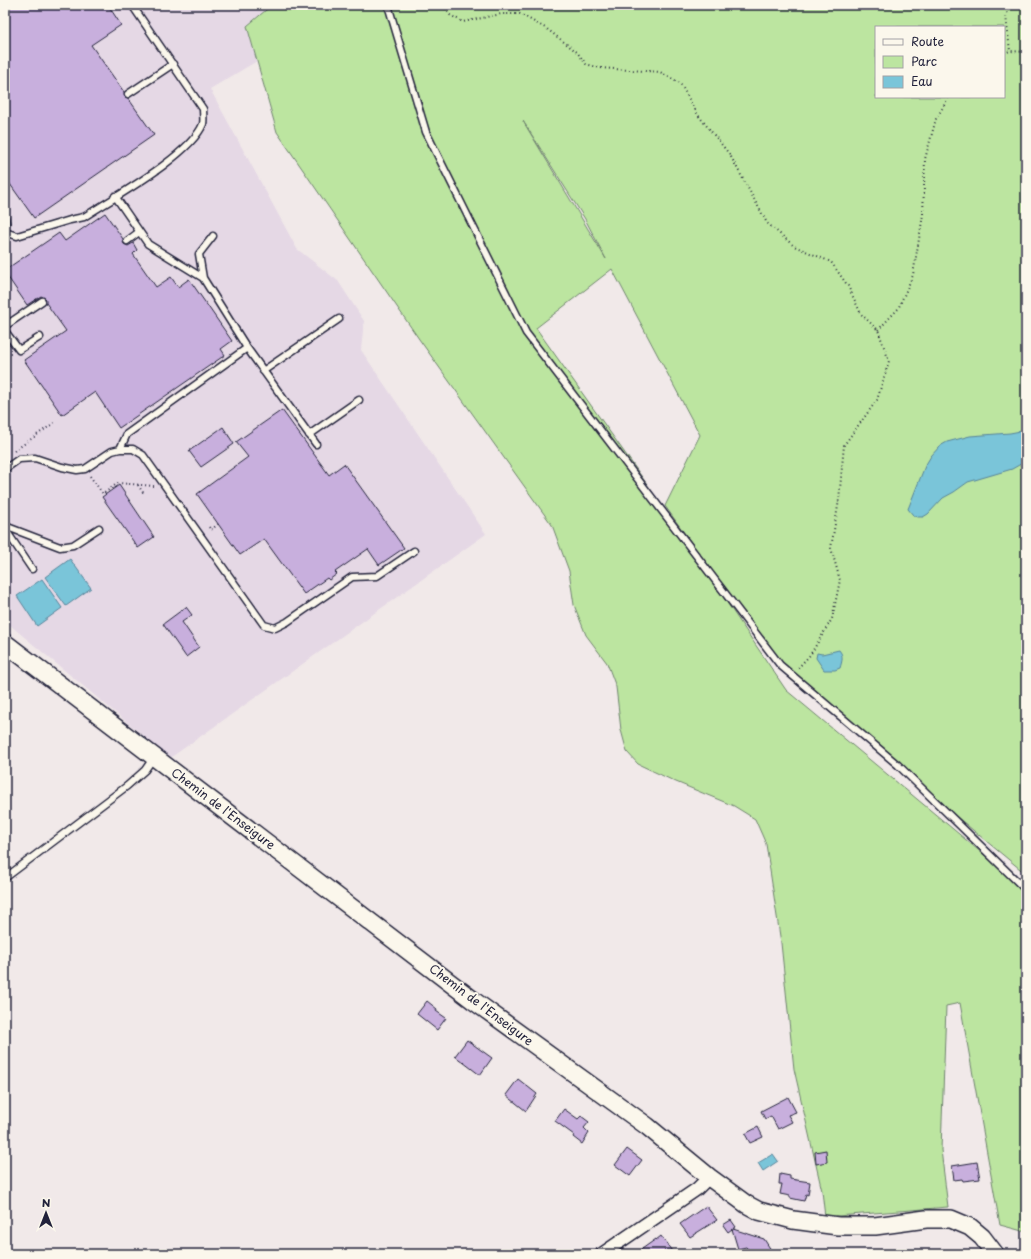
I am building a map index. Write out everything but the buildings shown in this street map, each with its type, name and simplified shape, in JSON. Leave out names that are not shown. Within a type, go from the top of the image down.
[{"type":"street","name":"Chemin de l'Enseigure","points":[[5,643],[474,1001],[647,1126],[709,1177],[746,1204],[759,1211],[793,1220],[816,1224],[859,1227],[926,1219],[951,1219],[970,1227],[982,1237],[995,1254]]},
{"type":"street","points":[[602,1254],[697,1189],[709,1177]]},
{"type":"lane","points":[[5,232],[17,236],[84,217],[169,162],[196,136],[204,122],[203,109],[132,5]]},
{"type":"lane","points":[[388,5],[426,132],[526,333],[780,665],[898,765],[1026,890]]},
{"type":"lane","points":[[128,94],[173,64]]},
{"type":"lane","points":[[115,196],[148,244],[203,278]]},
{"type":"lane","points":[[5,217],[5,226]]},
{"type":"lane","points":[[127,241],[139,232]]},
{"type":"lane","points":[[213,236],[199,254],[203,278],[247,348],[316,444]]},
{"type":"lane","points":[[5,326],[42,300]]},
{"type":"lane","points":[[264,371],[339,319]]},
{"type":"lane","points":[[5,331],[19,350],[40,337]]},
{"type":"lane","points":[[120,449],[126,434],[247,348]]},
{"type":"lane","points":[[309,435],[359,400]]},
{"type":"lane","points":[[5,469],[19,459],[36,458],[62,467],[77,470],[85,469],[112,450],[133,449],[143,455],[264,625],[275,628],[288,622],[352,577],[377,576],[414,551]]},
{"type":"lane","points":[[5,528],[60,547],[73,545],[99,528]]},
{"type":"lane","points":[[5,528],[32,569]]},
{"type":"lane","points":[[5,878],[127,786],[145,770],[154,756]]},
{"type":"path","points":[[443,5],[450,15],[463,22],[501,14],[520,14],[547,29],[577,52],[586,64],[600,68],[660,72],[680,83],[698,115],[730,155],[767,223],[794,246],[831,262],[848,286],[861,314],[878,330],[888,361],[877,400],[844,445],[839,500],[831,548],[840,580],[832,619],[810,655],[792,675]]},
{"type":"path","points":[[1010,5],[1006,16],[1010,51]]},
{"type":"path","points":[[1005,53],[1010,51],[1026,52]]},
{"type":"path","points":[[878,330],[898,309],[913,275],[923,215],[925,159],[936,119],[948,98]]},
{"type":"path","points":[[11,453],[54,423]]},
{"type":"path","points":[[90,476],[103,494],[118,483],[160,486]]},
{"type":"path","points":[[138,485],[144,494]]},
{"type":"path","points":[[209,527],[211,530],[218,524]]},
{"type":"shaded area","points":[[5,5],[272,5],[247,26],[257,61],[210,89],[297,249],[338,281],[364,321],[361,350],[486,534],[170,758],[5,621]]},
{"type":"green space","points":[[272,5],[1026,5],[1026,874],[788,677],[665,506],[700,435],[612,269],[536,328],[649,487],[786,690],[1026,889],[1026,1232],[1000,1225],[960,1003],[946,1006],[941,1150],[948,1207],[825,1217],[822,1191],[794,1069],[781,943],[766,844],[755,819],[734,806],[676,782],[638,764],[627,752],[621,730],[616,687],[607,663],[586,635],[574,605],[569,571],[552,525],[419,339],[277,132],[247,26]],"holes":[[[523,121],[585,219],[606,259]]]},
{"type":"water","points":[[1026,430],[1026,461],[1012,469],[968,482],[943,498],[928,514],[923,517],[913,515],[908,509],[925,466],[940,446],[947,442],[970,436],[1010,433]]},
{"type":"water","points":[[70,559],[91,588],[66,606],[45,577]]},
{"type":"water","points":[[42,579],[62,608],[37,626],[17,596]]},
{"type":"water","points":[[839,650],[842,656],[840,668],[835,670],[824,670],[816,658],[817,653],[822,654]]},
{"type":"water","points":[[773,1154],[778,1161],[763,1171],[758,1163]]}]
